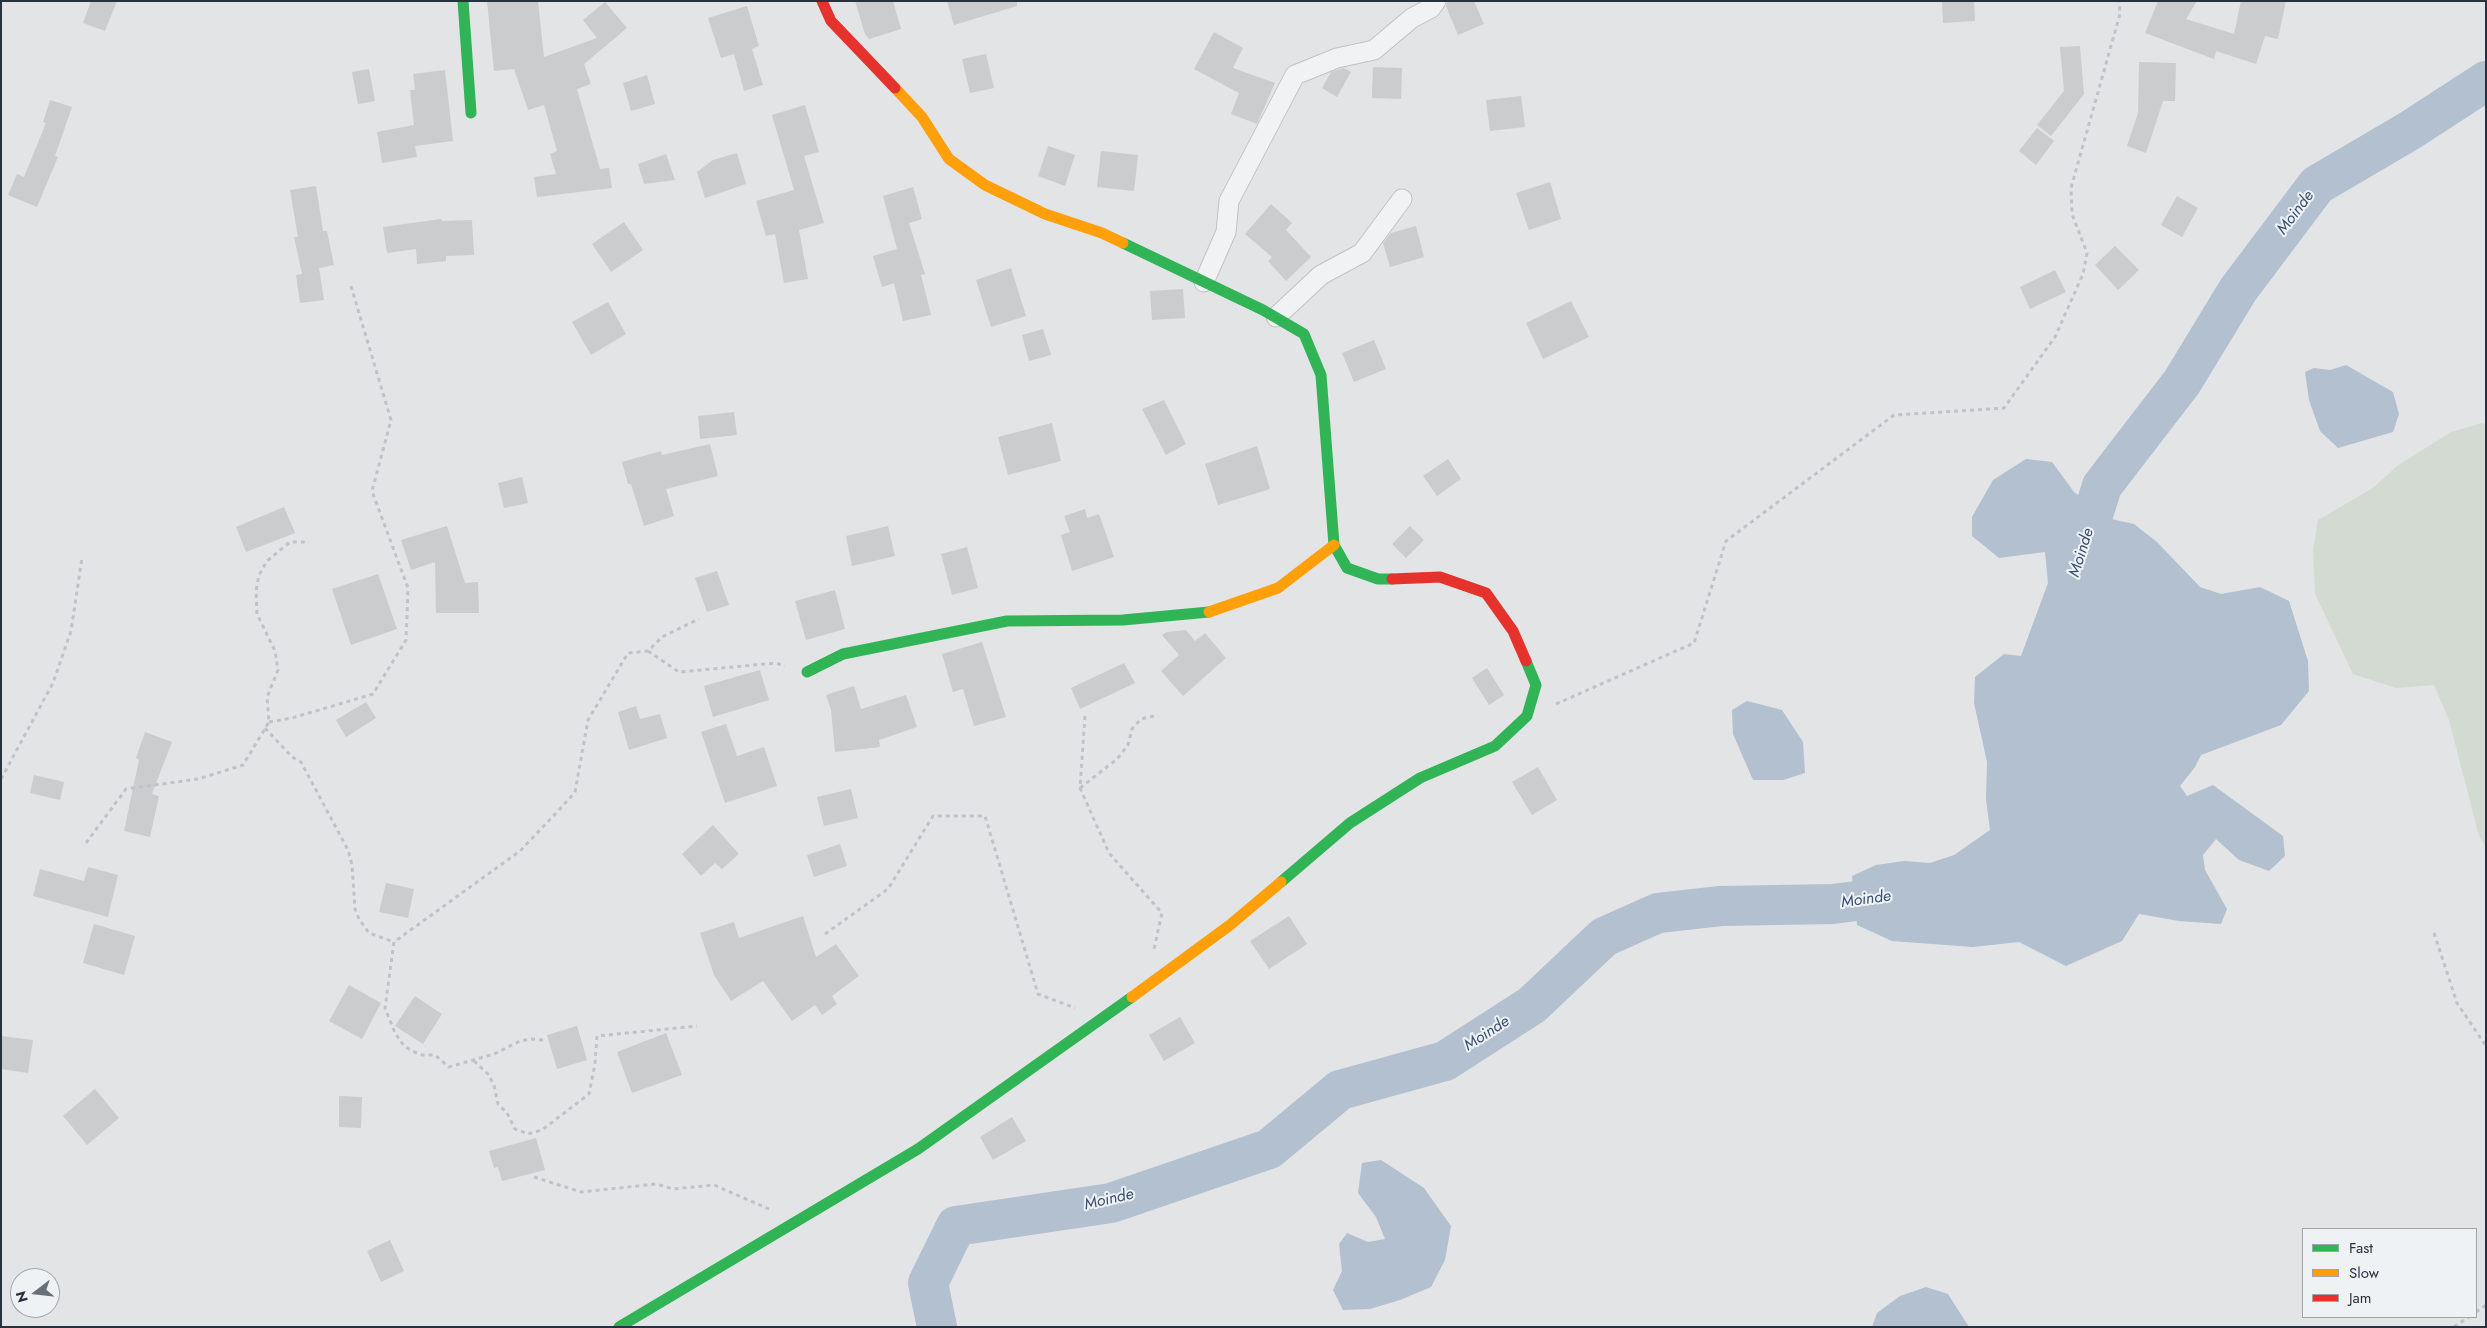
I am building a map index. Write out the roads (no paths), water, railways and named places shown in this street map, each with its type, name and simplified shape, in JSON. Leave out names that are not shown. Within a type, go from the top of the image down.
[{"type":"street","points":[[463,1],[471,113]]},
{"type":"street","points":[[619,1327],[918,1149],[1043,1062],[1230,925],[1350,822],[1420,778],[1495,746],[1527,716],[1536,685],[1513,632],[1486,593],[1440,577],[1378,578],[1347,568],[1334,545],[1321,375],[1304,334],[1276,317],[1102,233],[1045,214],[985,185],[949,159],[922,117],[831,21],[822,1]]},
{"type":"street","points":[[1204,282],[1226,232],[1228,201],[1295,75],[1337,58],[1374,50],[1412,18],[1431,8],[1436,1]]},
{"type":"street","points":[[1276,317],[1321,275],[1362,253],[1402,199]]},
{"type":"street","points":[[808,672],[843,654],[1007,621],[1123,620],[1213,612],[1278,588],[1334,545]]},
{"type":"water","points":[[2346,365],[2393,392],[2399,414],[2393,432],[2338,448],[2320,431],[2309,400],[2305,372],[2314,368],[2330,370]]},
{"type":"water","points":[[2026,459],[2052,462],[2074,492],[2111,519],[2134,524],[2157,542],[2200,587],[2221,594],[2260,587],[2289,601],[2308,661],[2309,691],[2281,725],[2201,755],[2195,767],[2180,786],[2187,796],[2213,785],[2283,836],[2285,856],[2269,871],[2239,860],[2216,839],[2203,855],[2205,870],[2227,909],[2221,924],[2179,921],[2139,914],[2122,941],[2066,966],[2019,942],[1973,947],[1892,941],[1857,925],[1852,876],[1876,865],[1904,861],[1930,863],[1954,855],[1990,830],[1986,799],[1987,762],[1974,703],[1975,677],[2004,654],[2021,656],[2048,583],[2045,552],[1999,558],[1972,536],[1972,517],[1993,480]]},
{"type":"water","points":[[1747,701],[1782,710],[1803,742],[1805,773],[1783,780],[1753,780],[1733,734],[1732,710]]},
{"type":"water","points":[[1381,1160],[1424,1188],[1451,1226],[1445,1260],[1431,1287],[1400,1300],[1370,1309],[1343,1310],[1333,1290],[1342,1271],[1339,1244],[1347,1233],[1368,1242],[1385,1239],[1376,1217],[1358,1193],[1362,1163]]},
{"type":"water","points":[[1926,1287],[1948,1294],[1969,1327],[1872,1327],[1877,1313],[1900,1296]]},
{"type":"waterway","name":"Moinde","points":[[2079,560],[2102,486],[2182,382],[2238,290],[2317,185],[2409,131],[2486,81]]},
{"type":"waterway","name":"Moinde","points":[[937,1327],[928,1283],[956,1226],[1111,1203],[1269,1149],[1340,1090],[1445,1061],[1532,1005],[1604,937],[1658,913],[1721,906],[1833,904],[1910,894]]}]
